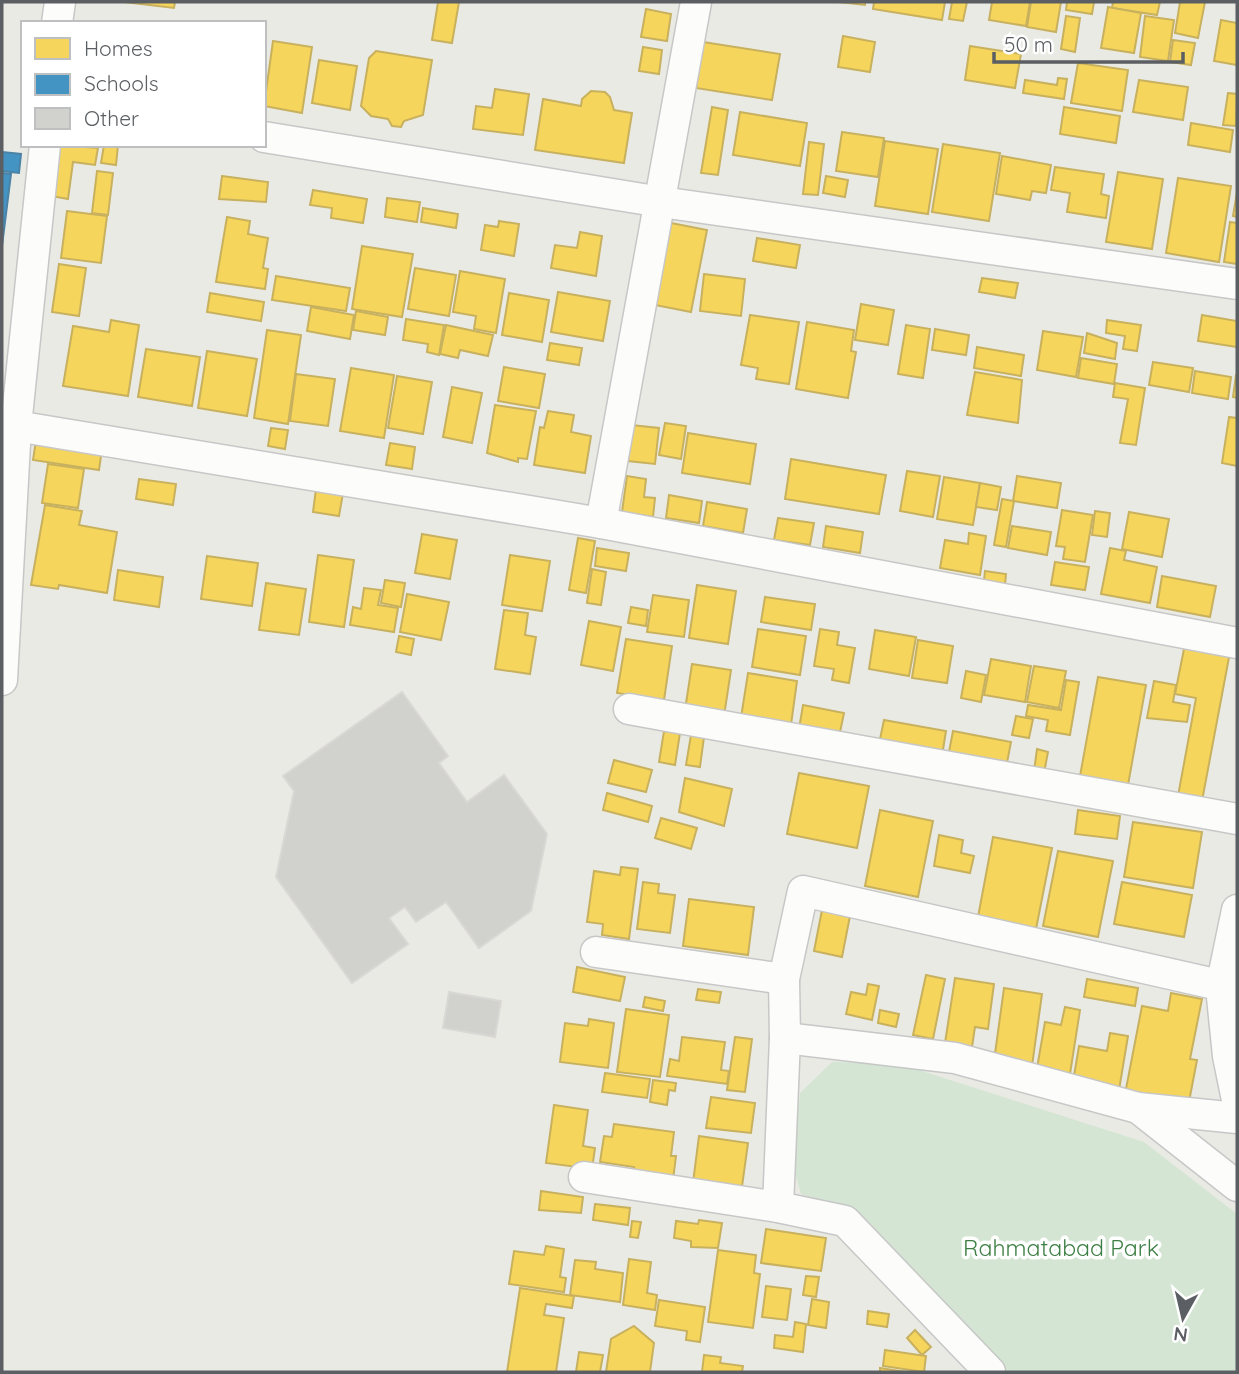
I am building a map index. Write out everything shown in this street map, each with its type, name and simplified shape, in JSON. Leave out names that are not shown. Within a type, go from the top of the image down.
[{"type":"street","points":[[57,21],[60,2]]},
{"type":"street","points":[[601,523],[696,2]]},
{"type":"street","points":[[266,137],[661,202],[1237,284]]},
{"type":"street","points":[[2,680],[5,547],[44,147]]},
{"type":"street","points":[[16,426],[601,523],[1237,643]]},
{"type":"street","points":[[629,709],[1237,819]]},
{"type":"street","points":[[778,1207],[785,1038],[784,979],[803,891],[1229,988]]},
{"type":"street","points":[[1237,910],[1229,988],[1228,1055],[1237,1100]]},
{"type":"street","points":[[596,952],[784,979]]},
{"type":"street","points":[[785,1038],[955,1058],[1138,1108],[1237,1118]]},
{"type":"street","points":[[1138,1108],[1237,1186]]},
{"type":"street","points":[[584,1177],[778,1207],[845,1221],[990,1372]]},
{"type":"green space","name":"Rahmatabad Park","points":[[832,1062],[897,1063],[1144,1142],[1237,1214],[1237,1372],[1009,1372],[851,1214],[801,1194],[792,1163],[800,1093]]},
{"type":"building: Homes","points":[[124,2],[175,2],[174,8]]},
{"type":"building: Homes","points":[[438,2],[459,2],[452,43],[432,40]]},
{"type":"building: Homes","points":[[838,2],[865,2],[865,5]]},
{"type":"building: Homes","points":[[874,2],[945,2],[942,20],[873,9]]},
{"type":"building: Homes","points":[[952,2],[967,2],[963,21],[949,19]]},
{"type":"building: Homes","points":[[992,2],[1030,2],[1026,26],[989,20]]},
{"type":"building: Homes","points":[[1031,2],[1061,2],[1056,32],[1027,27]]},
{"type":"building: Homes","points":[[1067,2],[1094,2],[1092,14],[1066,10]]},
{"type":"building: Homes","points":[[1113,2],[1160,2],[1157,15],[1112,8]]},
{"type":"building: Homes","points":[[1180,2],[1205,2],[1198,38],[1175,33]]},
{"type":"building: Homes","points":[[1108,7],[1141,13],[1134,53],[1101,48]]},
{"type":"building: Homes","points":[[646,9],[671,14],[667,41],[641,37]]},
{"type":"building: Homes","points":[[1066,16],[1080,18],[1075,52],[1061,49]]},
{"type":"building: Homes","points":[[1145,16],[1174,20],[1168,61],[1140,57]]},
{"type":"building: Homes","points":[[1221,20],[1237,23],[1237,65],[1214,61]]},
{"type":"building: Homes","points":[[843,36],[875,42],[870,72],[838,67]]},
{"type":"building: Homes","points":[[1173,40],[1195,43],[1191,65],[1170,62]]},
{"type":"building: Homes","points":[[273,41],[312,47],[302,113],[266,106]]},
{"type":"building: Homes","points":[[703,42],[780,54],[772,100],[696,88]]},
{"type":"building: Homes","points":[[970,46],[1021,54],[1015,88],[965,80]]},
{"type":"building: Homes","points":[[643,47],[662,50],[659,74],[639,71]]},
{"type":"building: Homes","points":[[376,51],[432,60],[423,115],[404,121],[401,127],[392,126],[388,119],[371,116],[361,106],[369,58]]},
{"type":"building: Homes","points":[[319,60],[357,66],[350,110],[312,103]]},
{"type":"building: Homes","points":[[1078,63],[1128,70],[1122,111],[1071,103]]},
{"type":"building: Homes","points":[[1058,78],[1067,79],[1064,99],[1023,93],[1025,80],[1057,85]]},
{"type":"building: Homes","points":[[1139,80],[1188,87],[1183,120],[1133,112]]},
{"type":"building: Homes","points":[[495,89],[529,94],[523,135],[473,129],[476,106],[492,108]]},
{"type":"building: Homes","points":[[591,91],[605,92],[610,97],[614,110],[632,113],[624,163],[535,150],[543,99],[581,106],[582,99]]},
{"type":"building: Homes","points":[[1228,93],[1237,94],[1236,126],[1223,125]]},
{"type":"building: Homes","points":[[712,107],[728,110],[718,175],[701,173]]},
{"type":"building: Homes","points":[[1064,107],[1120,116],[1116,143],[1060,134]]},
{"type":"building: Homes","points":[[740,112],[807,123],[800,166],[733,155]]},
{"type":"building: Homes","points":[[1191,123],[1233,130],[1230,152],[1188,145]]},
{"type":"building: Homes","points":[[842,132],[884,138],[878,177],[836,171]]},
{"type":"building: Homes","points":[[885,141],[938,149],[928,214],[875,206]]},
{"type":"building: Homes","points":[[809,142],[824,144],[818,195],[803,194]]},
{"type":"building: Homes","points":[[943,144],[1000,153],[989,221],[932,212]]},
{"type":"building: Homes","points":[[57,147],[98,148],[95,165],[73,162],[68,199],[51,196]]},
{"type":"building: Homes","points":[[104,147],[118,147],[116,165],[101,163]]},
{"type":"building: Homes","points":[[1002,156],[1051,165],[1046,193],[1032,191],[1030,200],[996,194]]},
{"type":"building: Homes","points":[[1055,167],[1104,174],[1101,194],[1109,196],[1106,218],[1067,212],[1070,193],[1051,190]]},
{"type":"building: Homes","points":[[97,171],[113,173],[108,215],[92,213]]},
{"type":"building: Homes","points":[[1118,172],[1163,179],[1152,249],[1106,242]]},
{"type":"building: Homes","points":[[222,176],[268,182],[266,202],[219,199]]},
{"type":"building: Homes","points":[[826,176],[848,180],[845,197],[823,193]]},
{"type":"building: Homes","points":[[1178,178],[1231,186],[1219,262],[1166,253]]},
{"type":"building: Homes","points":[[313,190],[367,199],[363,223],[331,218],[332,208],[310,205]]},
{"type":"building: Homes","points":[[1237,192],[1237,217],[1233,216]]},
{"type":"building: Homes","points":[[387,198],[420,202],[417,222],[385,217]]},
{"type":"building: Homes","points":[[423,208],[458,214],[456,228],[421,222]]},
{"type":"building: Homes","points":[[67,211],[107,216],[101,263],[61,258]]},
{"type":"building: Homes","points":[[227,217],[250,221],[248,234],[268,238],[263,268],[268,269],[265,289],[216,282]]},
{"type":"building: Homes","points":[[499,221],[519,224],[514,256],[481,250],[485,225],[498,227]]},
{"type":"building: Homes","points":[[666,222],[707,230],[691,312],[650,304]]},
{"type":"building: Homes","points":[[1230,222],[1237,223],[1237,264],[1224,262]]},
{"type":"building: Homes","points":[[580,232],[602,236],[596,276],[551,268],[555,245],[577,248]]},
{"type":"building: Homes","points":[[757,238],[800,245],[796,268],[753,261]]},
{"type":"building: Homes","points":[[362,246],[413,254],[402,317],[352,309]]},
{"type":"building: Homes","points":[[59,264],[86,268],[79,316],[52,312]]},
{"type":"building: Homes","points":[[415,268],[456,275],[449,316],[408,309]]},
{"type":"building: Homes","points":[[460,271],[505,279],[496,333],[474,329],[476,316],[453,312]]},
{"type":"building: Homes","points":[[704,274],[745,279],[741,316],[700,311]]},
{"type":"building: Homes","points":[[276,276],[350,288],[346,311],[272,300]]},
{"type":"building: Homes","points":[[982,278],[1018,283],[1015,298],[979,292]]},
{"type":"building: Homes","points":[[558,292],[610,301],[603,341],[551,332]]},
{"type":"building: Homes","points":[[210,293],[264,302],[261,321],[207,312]]},
{"type":"building: Homes","points":[[509,293],[549,300],[542,342],[502,335]]},
{"type":"building: Homes","points":[[861,304],[894,310],[888,345],[855,340]]},
{"type":"building: Homes","points":[[311,307],[354,315],[350,339],[307,331]]},
{"type":"building: Homes","points":[[356,311],[388,317],[385,335],[353,330]]},
{"type":"building: Homes","points":[[750,315],[799,322],[789,384],[756,379],[758,368],[741,365]]},
{"type":"building: Homes","points":[[1202,315],[1237,321],[1237,347],[1198,341]]},
{"type":"building: Homes","points":[[406,319],[444,325],[439,355],[427,352],[428,344],[403,340]]},
{"type":"building: Homes","points":[[111,320],[139,325],[128,396],[63,386],[73,326],[109,332]]},
{"type":"building: Homes","points":[[1107,320],[1141,325],[1137,351],[1123,349],[1125,336],[1106,333]]},
{"type":"building: Homes","points":[[807,322],[854,330],[851,351],[856,352],[848,398],[796,389]]},
{"type":"building: Homes","points":[[446,325],[493,335],[488,356],[460,350],[458,358],[440,354]]},
{"type":"building: Homes","points":[[906,325],[930,329],[923,378],[898,374]]},
{"type":"building: Homes","points":[[935,329],[969,335],[966,355],[932,350]]},
{"type":"building: Homes","points":[[267,330],[301,335],[288,424],[254,418]]},
{"type":"building: Homes","points":[[1043,331],[1083,337],[1076,377],[1037,370]]},
{"type":"building: Homes","points":[[1087,333],[1117,343],[1115,359],[1084,353]]},
{"type":"building: Homes","points":[[550,343],[582,348],[579,365],[547,360]]},
{"type":"building: Homes","points":[[977,347],[1024,355],[1021,376],[974,368]]},
{"type":"building: Homes","points":[[146,349],[200,357],[192,406],[138,397]]},
{"type":"building: Homes","points":[[207,351],[257,359],[247,416],[198,408]]},
{"type":"building: Homes","points":[[1081,358],[1117,364],[1114,384],[1078,378]]},
{"type":"building: Homes","points":[[1153,362],[1193,368],[1189,392],[1149,385]]},
{"type":"building: Homes","points":[[504,367],[545,374],[539,408],[498,401]]},
{"type":"building: Homes","points":[[351,368],[394,375],[384,438],[340,431]]},
{"type":"building: Homes","points":[[1195,371],[1231,377],[1228,399],[1192,393]]},
{"type":"building: Homes","points":[[975,372],[1022,380],[1018,423],[967,415]]},
{"type":"building: Homes","points":[[296,374],[335,379],[328,426],[290,421]]},
{"type":"building: Homes","points":[[1237,375],[1237,398],[1233,397]]},
{"type":"building: Homes","points":[[397,376],[432,382],[423,434],[388,428]]},
{"type":"building: Homes","points":[[1115,383],[1145,388],[1136,445],[1120,443],[1128,399],[1113,397]]},
{"type":"building: Homes","points":[[452,387],[482,393],[472,443],[443,437]]},
{"type":"building: Homes","points":[[495,405],[536,411],[527,459],[518,458],[518,462],[487,453]]},
{"type":"building: Homes","points":[[548,411],[574,415],[571,432],[591,436],[585,473],[534,465],[540,427],[544,428]]},
{"type":"building: Homes","points":[[1229,417],[1237,418],[1237,466],[1222,463]]},
{"type":"building: Homes","points":[[665,423],[686,426],[681,459],[659,455]]},
{"type":"building: Homes","points":[[631,425],[659,428],[655,464],[628,461]]},
{"type":"building: Homes","points":[[271,428],[288,430],[285,449],[268,446]]},
{"type":"building: Homes","points":[[688,433],[756,444],[750,484],[682,473]]},
{"type":"building: Homes","points":[[36,440],[102,449],[99,470],[33,460]]},
{"type":"building: Homes","points":[[390,443],[415,447],[412,469],[386,465]]},
{"type":"building: Homes","points":[[791,459],[886,475],[879,514],[785,499]]},
{"type":"building: Homes","points":[[48,464],[84,469],[78,508],[42,503]]},
{"type":"building: Homes","points":[[907,471],[940,476],[933,517],[900,511]]},
{"type":"building: Homes","points":[[627,476],[646,479],[644,497],[655,498],[653,517],[622,512]]},
{"type":"building: Homes","points":[[1017,476],[1061,483],[1057,508],[1013,501]]},
{"type":"building: Homes","points":[[944,477],[980,483],[973,525],[937,519]]},
{"type":"building: Homes","points":[[139,479],[176,484],[173,505],[136,499]]},
{"type":"building: Homes","points":[[980,483],[1001,487],[997,510],[976,507]]},
{"type":"building: Homes","points":[[316,489],[343,493],[339,516],[313,512]]},
{"type":"building: Homes","points":[[669,495],[702,501],[699,523],[666,518]]},
{"type":"building: Homes","points":[[1002,499],[1014,501],[1006,547],[994,545]]},
{"type":"building: Homes","points":[[707,502],[747,509],[743,533],[703,526]]},
{"type":"building: Homes","points":[[45,505],[82,511],[79,525],[117,532],[107,593],[59,585],[58,589],[31,585]]},
{"type":"building: Homes","points":[[1062,510],[1093,515],[1085,562],[1063,559],[1065,547],[1056,546]]},
{"type":"building: Homes","points":[[1095,511],[1110,513],[1107,537],[1092,535]]},
{"type":"building: Homes","points":[[1129,512],[1169,519],[1162,557],[1122,549]]},
{"type":"building: Homes","points":[[778,518],[814,523],[810,545],[774,540]]},
{"type":"building: Homes","points":[[826,526],[863,532],[860,553],[823,547]]},
{"type":"building: Homes","points":[[1012,526],[1051,532],[1047,555],[1008,548]]},
{"type":"building: Homes","points":[[969,533],[986,536],[980,575],[940,568],[945,540],[968,544]]},
{"type":"building: Homes","points":[[422,534],[457,540],[450,579],[415,573]]},
{"type":"building: Homes","points":[[578,538],[595,541],[586,593],[569,590]]},
{"type":"building: Homes","points":[[597,548],[629,553],[626,571],[595,566]]},
{"type":"building: Homes","points":[[1110,548],[1126,551],[1124,560],[1157,567],[1150,603],[1101,594]]},
{"type":"building: Homes","points":[[318,555],[354,560],[344,627],[309,622]]},
{"type":"building: Homes","points":[[510,555],[550,561],[542,611],[502,605]]},
{"type":"building: Homes","points":[[207,556],[258,563],[252,606],[201,599]]},
{"type":"building: Homes","points":[[1055,562],[1089,567],[1085,590],[1051,585]]},
{"type":"building: Homes","points":[[592,569],[606,572],[601,605],[587,603]]},
{"type":"building: Homes","points":[[118,570],[163,577],[159,607],[114,600]]},
{"type":"building: Homes","points":[[985,571],[1006,574],[1005,585],[984,581]]},
{"type":"building: Homes","points":[[1162,576],[1216,586],[1210,617],[1157,607]]},
{"type":"building: Homes","points":[[385,580],[405,583],[401,607],[381,603]]},
{"type":"building: Homes","points":[[266,583],[306,589],[299,635],[259,630]]},
{"type":"building: Homes","points":[[697,585],[736,591],[728,644],[689,638]]},
{"type":"building: Homes","points":[[364,588],[381,590],[378,605],[398,608],[394,632],[350,625],[353,607],[361,609]]},
{"type":"building: Homes","points":[[407,594],[449,602],[441,640],[400,632]]},
{"type":"building: Homes","points":[[653,595],[689,600],[684,637],[647,632]]},
{"type":"building: Homes","points":[[765,597],[815,604],[811,630],[761,622]]},
{"type":"building: Homes","points":[[631,607],[648,610],[646,626],[628,623]]},
{"type":"building: Homes","points":[[504,610],[528,613],[525,635],[536,637],[530,674],[495,669]]},
{"type":"building: Homes","points":[[589,621],[621,627],[613,671],[581,665]]},
{"type":"building: Homes","points":[[758,629],[806,636],[800,675],[752,667]]},
{"type":"building: Homes","points":[[820,629],[839,632],[837,645],[855,648],[849,683],[832,680],[834,669],[814,666]]},
{"type":"building: Homes","points":[[875,630],[916,637],[909,676],[869,669]]},
{"type":"building: Homes","points":[[399,636],[414,639],[411,655],[396,652]]},
{"type":"building: Homes","points":[[626,639],[672,646],[664,700],[617,693]]},
{"type":"building: Homes","points":[[918,640],[953,646],[947,683],[912,678]]},
{"type":"building: Homes","points":[[1185,644],[1230,652],[1202,801],[1178,796],[1196,698],[1175,694]]},
{"type":"building: Homes","points":[[991,659],[1031,666],[1025,702],[984,695]]},
{"type":"building: Homes","points":[[692,664],[731,670],[724,716],[685,710]]},
{"type":"building: Homes","points":[[1034,666],[1066,671],[1059,708],[1027,702]]},
{"type":"building: Homes","points":[[966,671],[986,675],[981,702],[961,698]]},
{"type":"building: Homes","points":[[748,673],[797,681],[790,732],[740,724]]},
{"type":"building: Homes","points":[[1098,677],[1146,685],[1128,785],[1080,776]]},
{"type":"building: Homes","points":[[1066,680],[1079,682],[1070,735],[1046,731],[1048,720],[1026,716],[1028,705],[1061,710]]},
{"type":"building: Homes","points":[[1154,681],[1176,685],[1173,702],[1190,705],[1187,722],[1147,718]]},
{"type":"building: Homes","points":[[803,705],[844,713],[839,737],[799,729]]},
{"type":"building: Homes","points":[[1016,716],[1033,719],[1029,738],[1012,735]]},
{"type":"building: Homes","points":[[884,720],[946,731],[942,756],[879,744]]},
{"type":"building: Homes","points":[[664,731],[680,733],[675,765],[659,762]]},
{"type":"building: Homes","points":[[953,731],[1011,742],[1006,768],[948,757]]},
{"type":"building: Homes","points":[[691,735],[704,737],[700,767],[686,765]]},
{"type":"building: Homes","points":[[1037,749],[1048,752],[1044,773],[1034,771]]},
{"type":"building: Homes","points":[[614,760],[652,770],[646,792],[608,783]]},
{"type":"building: Homes","points":[[799,773],[869,786],[857,848],[787,834]]},
{"type":"building: Homes","points":[[685,778],[732,789],[724,826],[679,812]]},
{"type":"building: Homes","points":[[607,793],[652,806],[648,822],[603,810]]},
{"type":"building: Homes","points":[[880,810],[933,821],[918,897],[865,886]]},
{"type":"building: Homes","points":[[1078,810],[1120,816],[1117,839],[1075,834]]},
{"type":"building: Homes","points":[[661,818],[697,828],[691,849],[655,838]]},
{"type":"building: Homes","points":[[1133,822],[1202,832],[1193,888],[1124,877]]},
{"type":"building: Homes","points":[[939,835],[963,840],[961,853],[974,856],[970,873],[934,866]]},
{"type":"building: Homes","points":[[993,837],[1052,848],[1036,929],[978,917]]},
{"type":"building: Homes","points":[[1058,851],[1113,861],[1098,937],[1043,926]]},
{"type":"building: Homes","points":[[621,867],[638,869],[629,939],[602,935],[603,924],[587,922],[594,871],[620,875]]},
{"type":"building: Homes","points":[[643,882],[659,884],[658,893],[675,895],[670,933],[637,929]]},
{"type":"building: Homes","points":[[1122,882],[1192,895],[1184,937],[1114,924]]},
{"type":"building: Homes","points":[[689,899],[754,907],[748,955],[683,946]]},
{"type":"building: Homes","points":[[822,910],[850,916],[842,957],[814,951]]},
{"type":"building: Homes","points":[[577,967],[625,977],[620,1001],[573,992]]},
{"type":"building: Homes","points":[[926,975],[945,979],[933,1039],[913,1035]]},
{"type":"building: Homes","points":[[955,978],[994,984],[988,1029],[975,1027],[972,1047],[945,1043]]},
{"type":"building: Homes","points":[[1087,979],[1138,988],[1135,1006],[1084,997]]},
{"type":"building: Homes","points":[[868,984],[879,986],[872,1020],[846,1014],[851,992],[866,995]]},
{"type":"building: Homes","points":[[1004,988],[1042,994],[1032,1066],[994,1061]]},
{"type":"building: Homes","points":[[698,989],[721,992],[719,1003],[696,1000]]},
{"type":"building: Homes","points":[[1171,993],[1202,999],[1190,1059],[1197,1060],[1188,1107],[1125,1094],[1142,1006],[1168,1011]]},
{"type":"building: Homes","points":[[645,997],[665,1001],[663,1011],[643,1007]]},
{"type":"building: Homes","points":[[1065,1007],[1080,1010],[1070,1074],[1037,1068],[1045,1022],[1061,1025]]},
{"type":"building: Homes","points":[[626,1009],[669,1015],[660,1077],[617,1072]]},
{"type":"building: Homes","points":[[880,1010],[899,1014],[896,1027],[878,1023]]},
{"type":"building: Homes","points":[[589,1019],[614,1023],[608,1068],[560,1062],[565,1023],[588,1026]]},
{"type":"building: Homes","points":[[1110,1033],[1128,1036],[1119,1090],[1073,1082],[1079,1046],[1107,1051]]},
{"type":"building: Homes","points":[[682,1037],[725,1042],[721,1070],[729,1071],[727,1084],[667,1076],[670,1059],[679,1061]]},
{"type":"building: Homes","points":[[735,1037],[752,1039],[745,1092],[727,1090]]},
{"type":"building: Homes","points":[[605,1073],[650,1079],[647,1098],[602,1092]]},
{"type":"building: Homes","points":[[653,1080],[676,1083],[675,1091],[669,1090],[667,1105],[650,1102]]},
{"type":"building: Homes","points":[[711,1097],[755,1103],[751,1133],[706,1128]]},
{"type":"building: Homes","points":[[554,1105],[588,1110],[583,1146],[595,1148],[592,1169],[546,1163]]},
{"type":"building: Homes","points":[[614,1124],[674,1132],[671,1156],[676,1156],[673,1180],[633,1175],[634,1167],[600,1162],[604,1136],[612,1137]]},
{"type":"building: Homes","points":[[699,1136],[748,1143],[741,1194],[692,1190]]},
{"type":"building: Homes","points":[[541,1191],[583,1197],[581,1213],[539,1210]]},
{"type":"building: Homes","points":[[595,1204],[630,1208],[628,1225],[593,1220]]},
{"type":"building: Homes","points":[[699,1220],[722,1223],[718,1248],[691,1247],[691,1241],[674,1238],[676,1221],[698,1224]]},
{"type":"building: Homes","points":[[632,1221],[641,1222],[638,1238],[630,1237]]},
{"type":"building: Homes","points":[[766,1229],[826,1238],[821,1271],[761,1263]]},
{"type":"building: Homes","points":[[546,1246],[564,1249],[560,1277],[566,1278],[564,1292],[509,1284],[514,1251],[544,1255]]},
{"type":"building: Homes","points":[[718,1250],[756,1255],[754,1273],[760,1274],[753,1328],[708,1322]]},
{"type":"building: Homes","points":[[629,1259],[651,1262],[647,1293],[657,1295],[655,1310],[623,1305]]},
{"type":"building: Homes","points":[[575,1260],[596,1262],[595,1269],[623,1273],[620,1302],[570,1295]]},
{"type":"building: Homes","points":[[806,1276],[819,1277],[816,1297],[803,1295]]},
{"type":"building: Homes","points":[[766,1286],[791,1289],[787,1320],[762,1317]]},
{"type":"building: Homes","points":[[520,1288],[574,1296],[572,1308],[546,1304],[544,1315],[564,1318],[556,1372],[507,1372]]},
{"type":"building: Homes","points":[[812,1299],[829,1302],[826,1328],[808,1325]]},
{"type":"building: Homes","points":[[659,1300],[705,1307],[700,1342],[686,1340],[687,1331],[655,1326]]},
{"type":"building: Homes","points":[[868,1311],[889,1314],[887,1327],[867,1324]]},
{"type":"building: Homes","points":[[795,1322],[806,1324],[803,1352],[774,1348],[775,1335],[793,1337]]},
{"type":"building: Homes","points":[[634,1326],[654,1343],[650,1372],[606,1372],[611,1339]]},
{"type":"building: Homes","points":[[915,1330],[931,1347],[922,1355],[907,1338]]},
{"type":"building: Homes","points":[[885,1350],[926,1356],[924,1372],[883,1366]]},
{"type":"building: Homes","points":[[579,1352],[603,1355],[600,1372],[576,1372]]},
{"type":"building: Homes","points":[[704,1355],[721,1357],[720,1363],[743,1366],[742,1372],[702,1372]]},
{"type":"building: Homes","points":[[880,1368],[906,1372],[880,1372]]},
{"type":"building: Schools","points":[[2,152],[21,154],[19,173],[2,171]]},
{"type":"building: Schools","points":[[2,173],[11,174],[2,246]]},
{"type":"building: Other","points":[[402,692],[448,756],[439,763],[467,802],[504,775],[547,834],[531,911],[479,948],[446,902],[416,922],[405,907],[389,918],[408,944],[352,983],[276,877],[294,791],[283,776]]},
{"type":"building: Other","points":[[449,992],[501,1001],[495,1037],[443,1028]]}]
